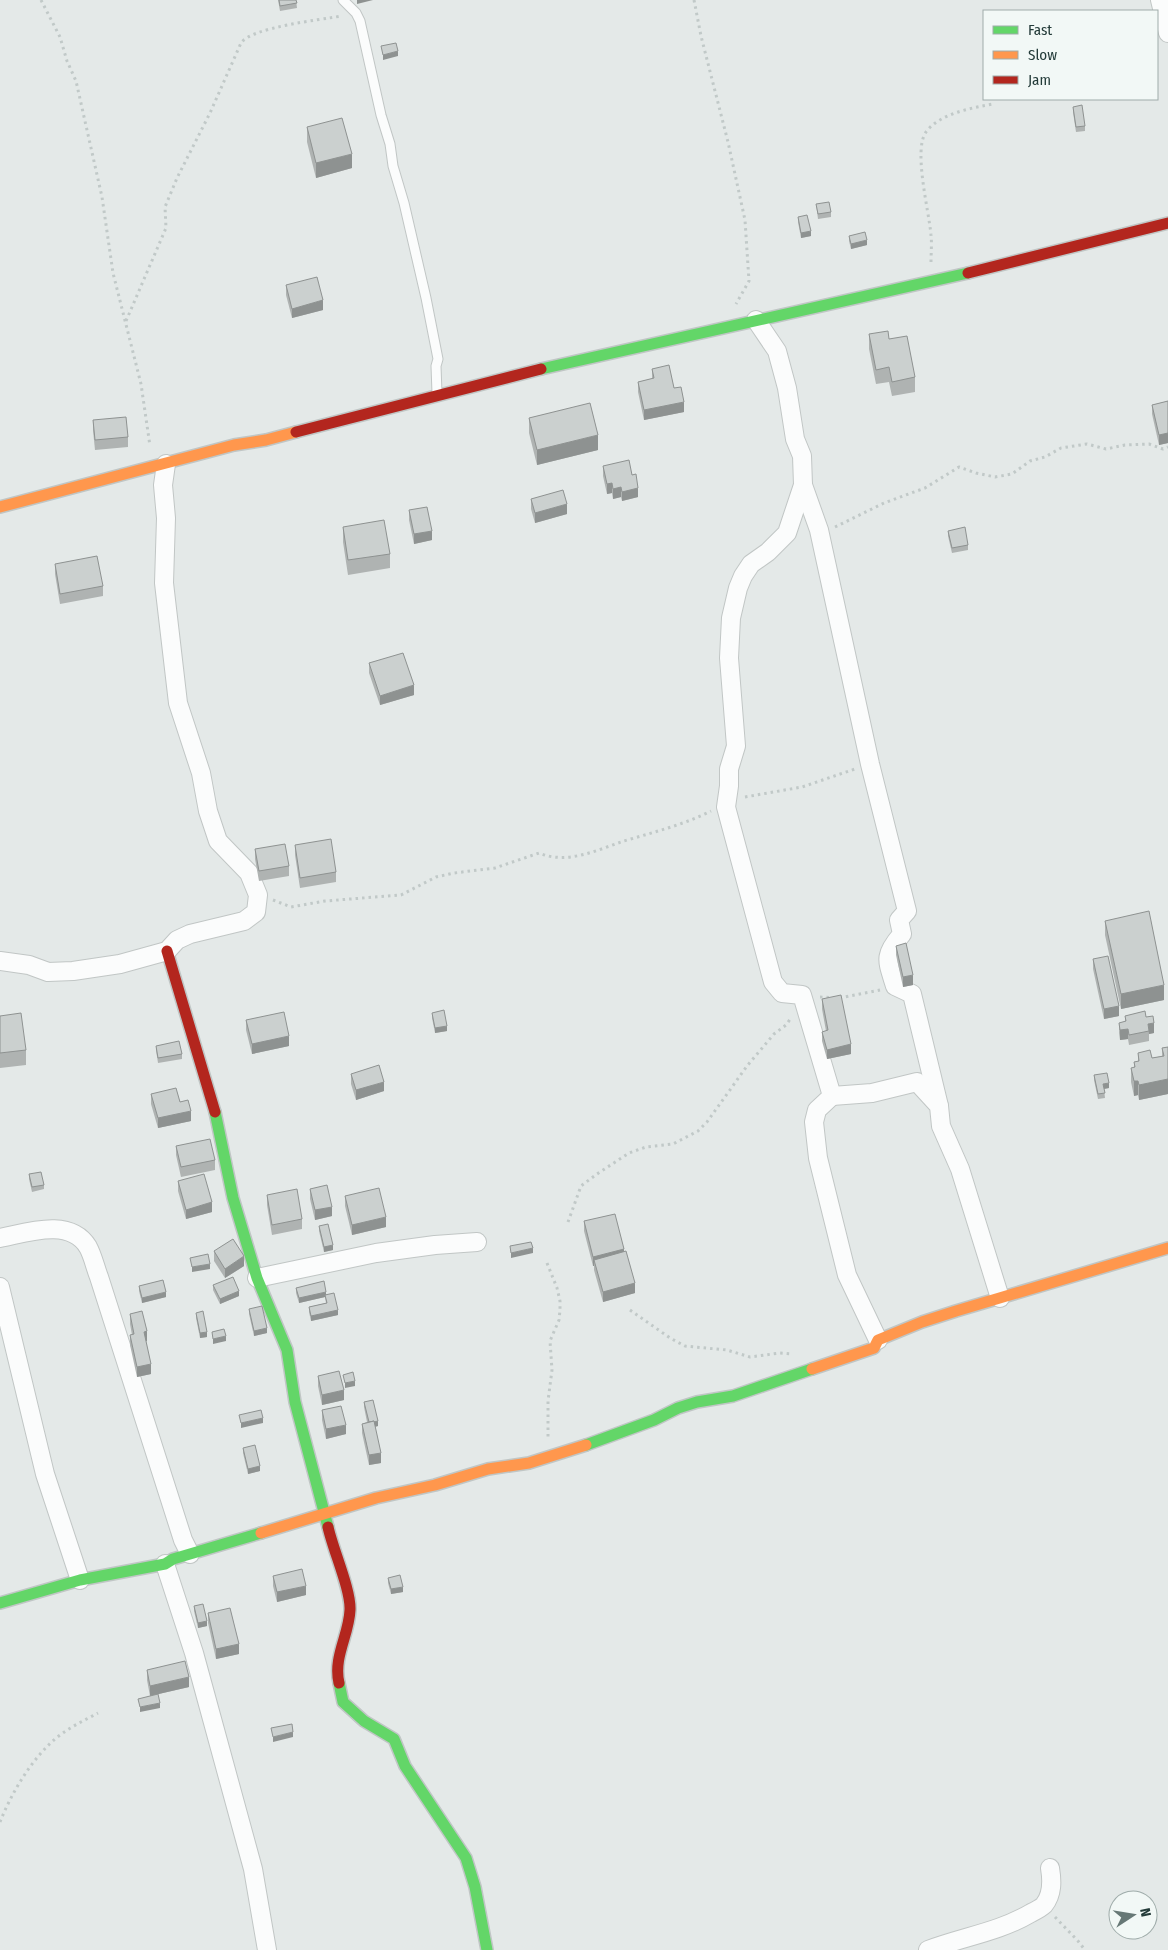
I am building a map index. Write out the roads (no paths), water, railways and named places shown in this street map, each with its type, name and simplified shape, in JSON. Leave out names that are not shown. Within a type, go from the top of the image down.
[{"type":"street","points":[[1160,0],[1168,32]]},
{"type":"street","points":[[0,507],[234,445],[266,440],[520,374],[930,282],[1168,223]]},
{"type":"street","points":[[756,320],[777,351],[787,388],[795,439],[802,456],[803,485],[818,530],[870,764],[907,911],[900,920],[902,934],[892,946],[888,962],[895,986],[912,994],[939,1106],[941,1126],[960,1169],[1000,1298]]},
{"type":"street","points":[[0,961],[29,965],[48,972],[73,971],[120,964],[167,951],[177,940],[190,934],[244,920],[256,912],[258,895],[249,873],[218,841],[208,811],[201,773],[178,703],[164,583],[166,518],[160,465]]},
{"type":"street","points":[[803,485],[787,533],[768,552],[751,564],[738,588],[731,618],[729,658],[736,746],[729,769],[727,800],[729,820],[772,982],[782,993],[802,995],[832,1096]]},
{"type":"street","points":[[167,951],[212,1099],[233,1198],[258,1278],[286,1350],[295,1402],[332,1544],[349,1598],[350,1611],[336,1670],[343,1702],[364,1721],[394,1740],[405,1766],[466,1858],[475,1888],[487,1950]]},
{"type":"street","points":[[878,1340],[847,1275],[818,1158],[814,1122],[817,1110],[832,1096],[872,1093],[917,1082],[939,1106]]},
{"type":"street","points":[[0,1238],[36,1231],[61,1230],[74,1234],[87,1246],[99,1276],[183,1540],[190,1554]]},
{"type":"street","points":[[258,1278],[376,1253],[435,1245],[477,1242]]},
{"type":"street","points":[[0,1603],[80,1580],[165,1564],[173,1559],[376,1498],[435,1485],[488,1469],[529,1463],[654,1420],[678,1408],[697,1402],[733,1396],[874,1348],[878,1340],[922,1322],[1168,1248]]},
{"type":"street","points":[[0,1287],[45,1474],[80,1580]]},
{"type":"street","points":[[165,1564],[194,1653],[252,1869],[266,1950]]},
{"type":"street","points":[[928,1950],[989,1932],[1025,1916],[1044,1905],[1052,1886],[1050,1868]]},
{"type":"lane","points":[[343,0],[356,13],[363,33],[381,115],[390,144],[393,166],[404,202],[438,359],[436,366],[437,396]]}]
